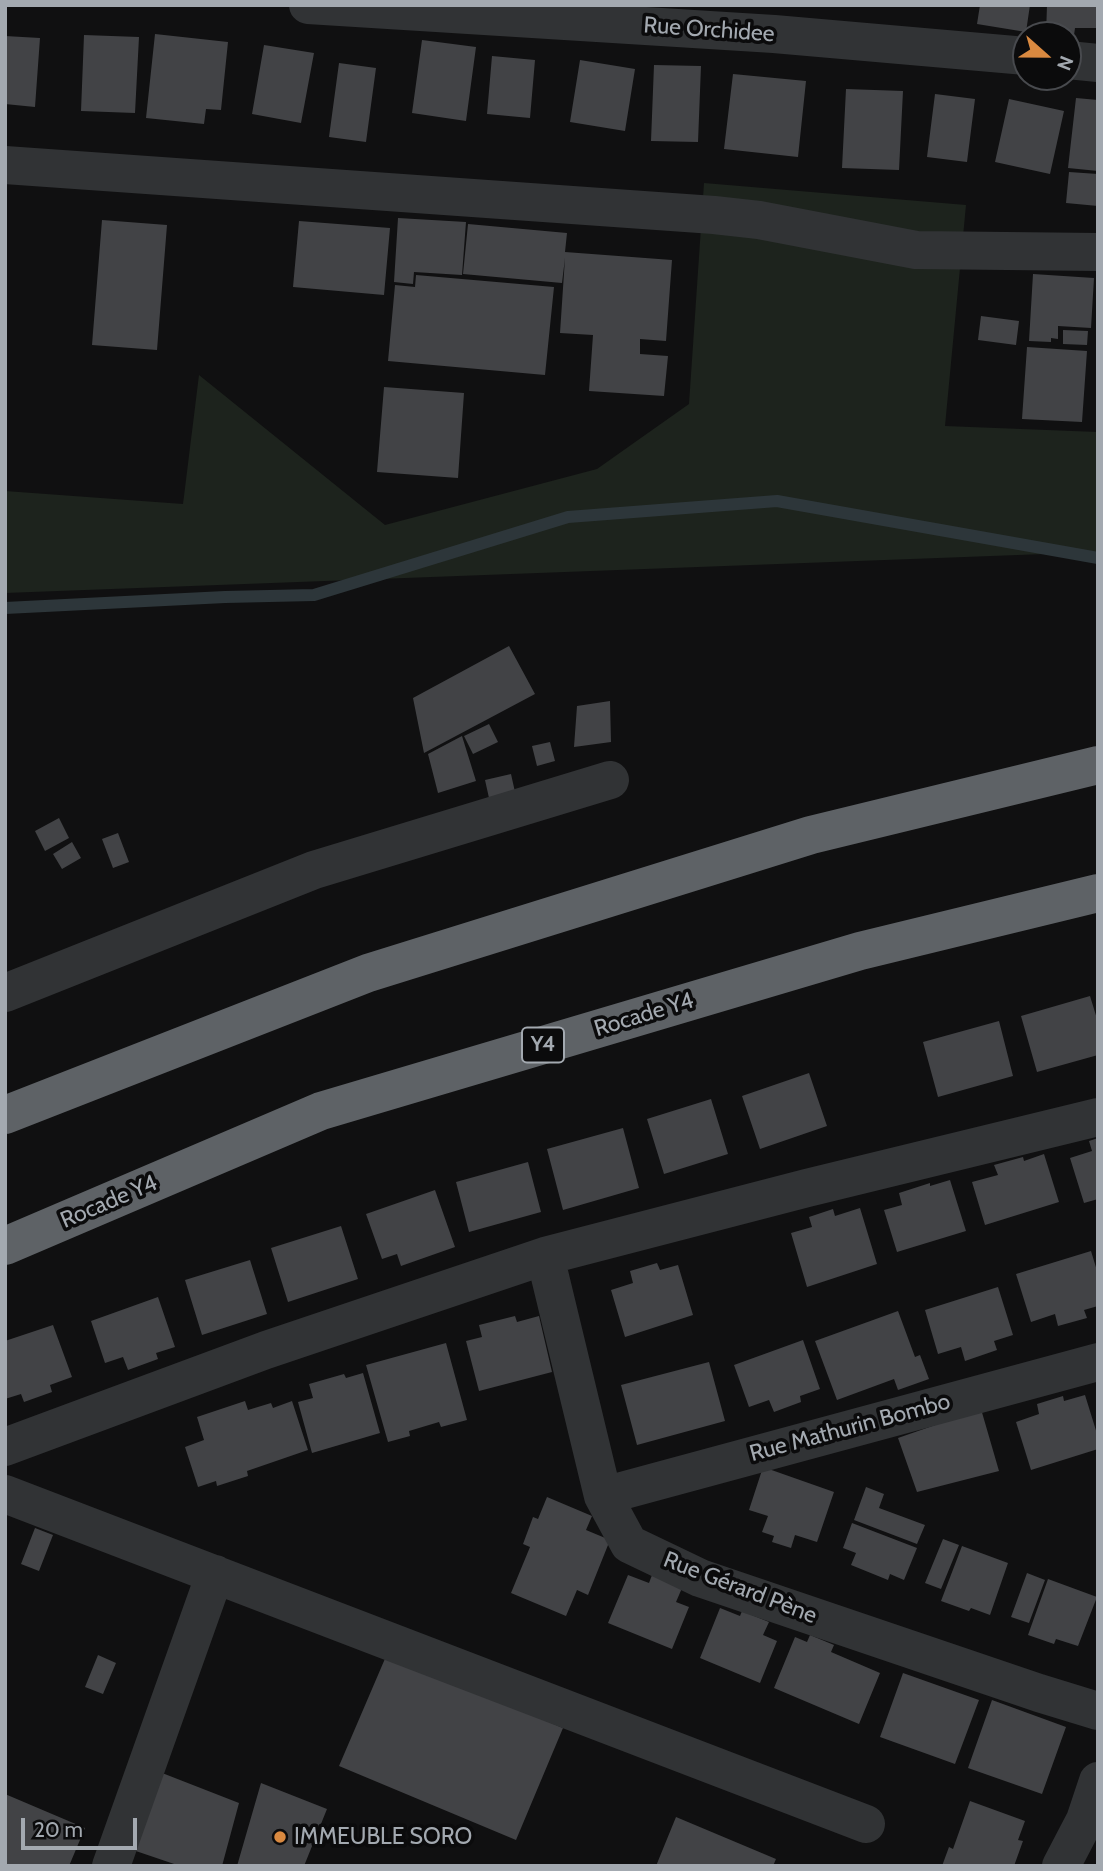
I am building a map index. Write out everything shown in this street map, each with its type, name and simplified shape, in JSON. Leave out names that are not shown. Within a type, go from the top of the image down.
[{"type":"highway","points":[[5,1115],[368,973],[811,835],[1098,765]]},
{"type":"highway","name":"Rocade Y4","points":[[5,1246],[321,1111],[860,951],[1098,893]]},
{"type":"street","name":"Rue Orchidee","points":[[308,5],[776,20],[1012,54]]},
{"type":"street","points":[[5,164],[714,215],[759,220],[916,250],[1098,252]]},
{"type":"street","points":[[5,993],[314,870],[610,780]]},
{"type":"street","points":[[5,1447],[266,1350],[545,1256],[1098,1117]]},
{"type":"street","name":"Rue Gérard Pène","points":[[545,1256],[603,1496],[629,1544],[700,1578],[1098,1711]]},
{"type":"street","name":"Rue Mathurin Bombo","points":[[603,1496],[1098,1362]]},
{"type":"street","points":[[5,1494],[866,1824]]},
{"type":"street","points":[[111,1866],[215,1574]]},
{"type":"street","points":[[1061,1866],[1085,1820],[1098,1781]]},
{"type":"shaded area","points":[[704,183],[966,205],[945,426],[1098,432],[1098,552],[5,593],[5,491],[183,504],[199,375],[385,525],[597,469],[689,404]]},
{"type":"building","points":[[980,5],[1030,5],[1028,21],[1012,21],[1012,30],[977,24]]},
{"type":"building","points":[[1047,5],[1098,5],[1098,28],[1082,28],[1082,21],[1046,21]]},
{"type":"building","points":[[155,34],[228,42],[221,110],[206,109],[204,124],[146,118]]},
{"type":"building","points":[[84,35],[139,37],[135,113],[81,111]]},
{"type":"building","points":[[5,36],[40,38],[35,107],[5,104]]},
{"type":"building","points":[[422,40],[476,47],[466,121],[412,113]]},
{"type":"building","points":[[264,45],[314,53],[301,123],[252,114]]},
{"type":"building","points":[[492,56],[535,60],[530,118],[487,114]]},
{"type":"building","points":[[580,60],[635,69],[625,131],[570,122]]},
{"type":"building","points":[[339,63],[376,68],[366,142],[329,137]]},
{"type":"building","points":[[654,65],[701,66],[698,142],[651,141]]},
{"type":"building","points":[[733,74],[806,81],[798,157],[724,149]]},
{"type":"building","points":[[846,89],[903,91],[899,170],[842,168]]},
{"type":"building","points":[[935,94],[975,99],[967,162],[927,157]]},
{"type":"building","points":[[1076,98],[1098,100],[1098,171],[1068,168]]},
{"type":"building","points":[[1009,99],[1064,111],[1050,174],[995,162]]},
{"type":"building","points":[[1069,172],[1098,174],[1098,206],[1066,203]]},
{"type":"building","points":[[398,218],[466,222],[462,275],[414,272],[413,284],[394,282]]},
{"type":"building","points":[[102,220],[167,225],[157,350],[92,345]]},
{"type":"building","points":[[299,221],[390,228],[384,295],[293,287]]},
{"type":"building","points":[[468,224],[567,233],[565,252],[672,260],[666,341],[640,339],[640,354],[668,356],[664,396],[589,391],[593,335],[560,333],[565,258],[562,283],[463,274]]},
{"type":"building","points":[[1033,274],[1094,278],[1091,328],[1058,326],[1058,339],[1051,338],[1051,342],[1029,341]]},
{"type":"building","points":[[416,275],[554,287],[545,375],[388,361],[395,285],[415,287]]},
{"type":"building","points":[[981,316],[1019,321],[1016,345],[978,340]]},
{"type":"building","points":[[1063,330],[1088,331],[1087,345],[1063,344]]},
{"type":"building","points":[[1027,347],[1087,351],[1082,422],[1022,419]]},
{"type":"building","points":[[384,387],[464,393],[458,478],[377,472]]},
{"type":"building","points":[[509,646],[535,694],[424,753],[413,698]]},
{"type":"building","points":[[610,701],[611,742],[574,747],[577,706]]},
{"type":"building","points":[[489,724],[498,742],[473,754],[464,736]]},
{"type":"building","points":[[462,736],[476,781],[438,793],[428,754]]},
{"type":"building","points":[[550,742],[555,761],[537,766],[532,746]]},
{"type":"building","points":[[511,774],[515,792],[489,798],[485,780]]},
{"type":"building","points":[[59,818],[69,838],[45,851],[35,831]]},
{"type":"building","points":[[118,833],[129,862],[113,868],[102,839]]},
{"type":"building","points":[[72,842],[81,858],[62,869],[53,854]]},
{"type":"building","points":[[1090,996],[1098,1022],[1098,1055],[1037,1072],[1021,1016]]},
{"type":"building","points":[[999,1021],[1013,1076],[938,1097],[923,1042]]},
{"type":"building","points":[[809,1073],[827,1126],[760,1149],[742,1096]]},
{"type":"building","points":[[711,1099],[728,1154],[664,1174],[647,1119]]},
{"type":"building","points":[[623,1128],[639,1188],[563,1210],[547,1149]]},
{"type":"building","points":[[1098,1138],[1098,1199],[1084,1203],[1070,1158],[1092,1151],[1089,1141]]},
{"type":"building","points":[[1044,1154],[1059,1202],[985,1225],[972,1182],[998,1175],[994,1165],[1023,1157],[1024,1161]]},
{"type":"building","points":[[528,1162],[541,1212],[469,1232],[456,1182]]},
{"type":"building","points":[[950,1180],[966,1231],[897,1252],[884,1210],[902,1205],[899,1193]]},
{"type":"building","points":[[435,1190],[455,1247],[401,1266],[397,1254],[382,1259],[366,1214]]},
{"type":"building","points":[[860,1208],[877,1264],[807,1287],[791,1233],[812,1227],[809,1217],[833,1209],[835,1216]]},
{"type":"building","points":[[341,1226],[358,1279],[288,1302],[271,1248]]},
{"type":"building","points":[[1091,1251],[1098,1274],[1098,1306],[1084,1310],[1087,1318],[1058,1326],[1055,1314],[1031,1322],[1016,1274]]},
{"type":"building","points":[[250,1260],[267,1314],[202,1335],[185,1280]]},
{"type":"building","points":[[657,1263],[660,1270],[678,1265],[693,1315],[625,1337],[611,1290],[633,1283],[630,1271]]},
{"type":"building","points":[[998,1287],[1013,1335],[994,1341],[997,1350],[965,1361],[961,1347],[938,1354],[925,1310]]},
{"type":"building","points":[[158,1297],[175,1347],[156,1353],[158,1359],[128,1370],[123,1357],[105,1363],[91,1321]]},
{"type":"building","points":[[898,1311],[915,1357],[920,1355],[929,1379],[898,1390],[894,1379],[837,1400],[815,1341]]},
{"type":"building","points":[[515,1316],[517,1322],[539,1316],[552,1372],[479,1391],[466,1341],[482,1337],[479,1325]]},
{"type":"building","points":[[53,1325],[72,1377],[50,1385],[52,1392],[24,1402],[21,1394],[5,1399],[5,1341]]},
{"type":"building","points":[[803,1340],[820,1389],[800,1396],[801,1402],[774,1412],[769,1400],[749,1407],[734,1365]]},
{"type":"building","points":[[446,1343],[467,1420],[441,1427],[439,1422],[409,1431],[410,1436],[388,1442],[366,1365]]},
{"type":"building","points":[[709,1362],[725,1421],[637,1445],[621,1385]]},
{"type":"building","points":[[363,1373],[380,1433],[312,1453],[298,1402],[313,1398],[309,1384],[344,1374],[346,1378]]},
{"type":"building","points":[[1085,1395],[1098,1437],[1098,1449],[1031,1470],[1016,1422],[1039,1414],[1037,1404],[1063,1396],[1064,1401]]},
{"type":"building","points":[[245,1401],[248,1410],[271,1403],[273,1408],[292,1401],[308,1450],[247,1471],[248,1476],[217,1486],[216,1481],[198,1487],[185,1447],[204,1440],[197,1417]]},
{"type":"building","points":[[981,1409],[999,1471],[917,1492],[898,1438]]},
{"type":"building","points":[[763,1467],[834,1492],[817,1542],[795,1535],[791,1548],[772,1542],[774,1536],[762,1532],[768,1516],[749,1510]]},
{"type":"building","points":[[866,1487],[884,1494],[879,1508],[925,1525],[917,1544],[854,1520]]},
{"type":"building","points":[[547,1497],[592,1516],[586,1530],[610,1540],[588,1595],[577,1590],[566,1616],[511,1593],[530,1547],[523,1544],[533,1517],[538,1519]]},
{"type":"building","points":[[852,1523],[917,1548],[904,1580],[890,1574],[888,1580],[851,1565],[856,1553],[843,1548]]},
{"type":"building","points":[[35,1528],[53,1535],[39,1571],[21,1564]]},
{"type":"building","points":[[943,1539],[959,1545],[941,1589],[925,1583]]},
{"type":"building","points":[[962,1546],[1008,1563],[990,1615],[941,1601]]},
{"type":"building","points":[[1027,1573],[1045,1580],[1029,1623],[1011,1617]]},
{"type":"building","points":[[628,1575],[649,1583],[652,1575],[682,1588],[676,1602],[689,1607],[672,1649],[608,1623]]},
{"type":"building","points":[[1048,1579],[1097,1597],[1078,1646],[1056,1639],[1054,1644],[1028,1635]]},
{"type":"building","points":[[720,1608],[740,1616],[742,1611],[769,1622],[763,1635],[777,1641],[760,1683],[700,1658]]},
{"type":"building","points":[[810,1635],[834,1645],[831,1652],[880,1673],[859,1724],[774,1688],[795,1637],[807,1642]]},
{"type":"building","points":[[387,1654],[563,1728],[516,1840],[339,1766]]},
{"type":"building","points":[[98,1655],[116,1663],[103,1694],[85,1687]]},
{"type":"building","points":[[903,1673],[979,1700],[955,1764],[880,1737]]},
{"type":"building","points":[[992,1700],[1066,1727],[1042,1794],[968,1768]]},
{"type":"building","points":[[157,1771],[239,1803],[222,1866],[180,1866],[127,1848]]},
{"type":"building","name":"IMMEUBLE SORO","points":[[261,1783],[327,1809],[304,1866],[237,1866]]},
{"type":"building","points":[[5,1794],[85,1828],[69,1866],[5,1866]]},
{"type":"building","points":[[970,1801],[1025,1821],[1018,1840],[1023,1841],[1014,1866],[942,1866],[949,1847],[953,1849]]},
{"type":"building","points":[[676,1817],[776,1859],[773,1866],[656,1866]]},
{"type":"waterway","points":[[5,608],[314,595],[568,517],[777,501],[1098,558]]},
{"type":"place","name":"IMMEUBLE SORO","points":[[280,1837]]}]
